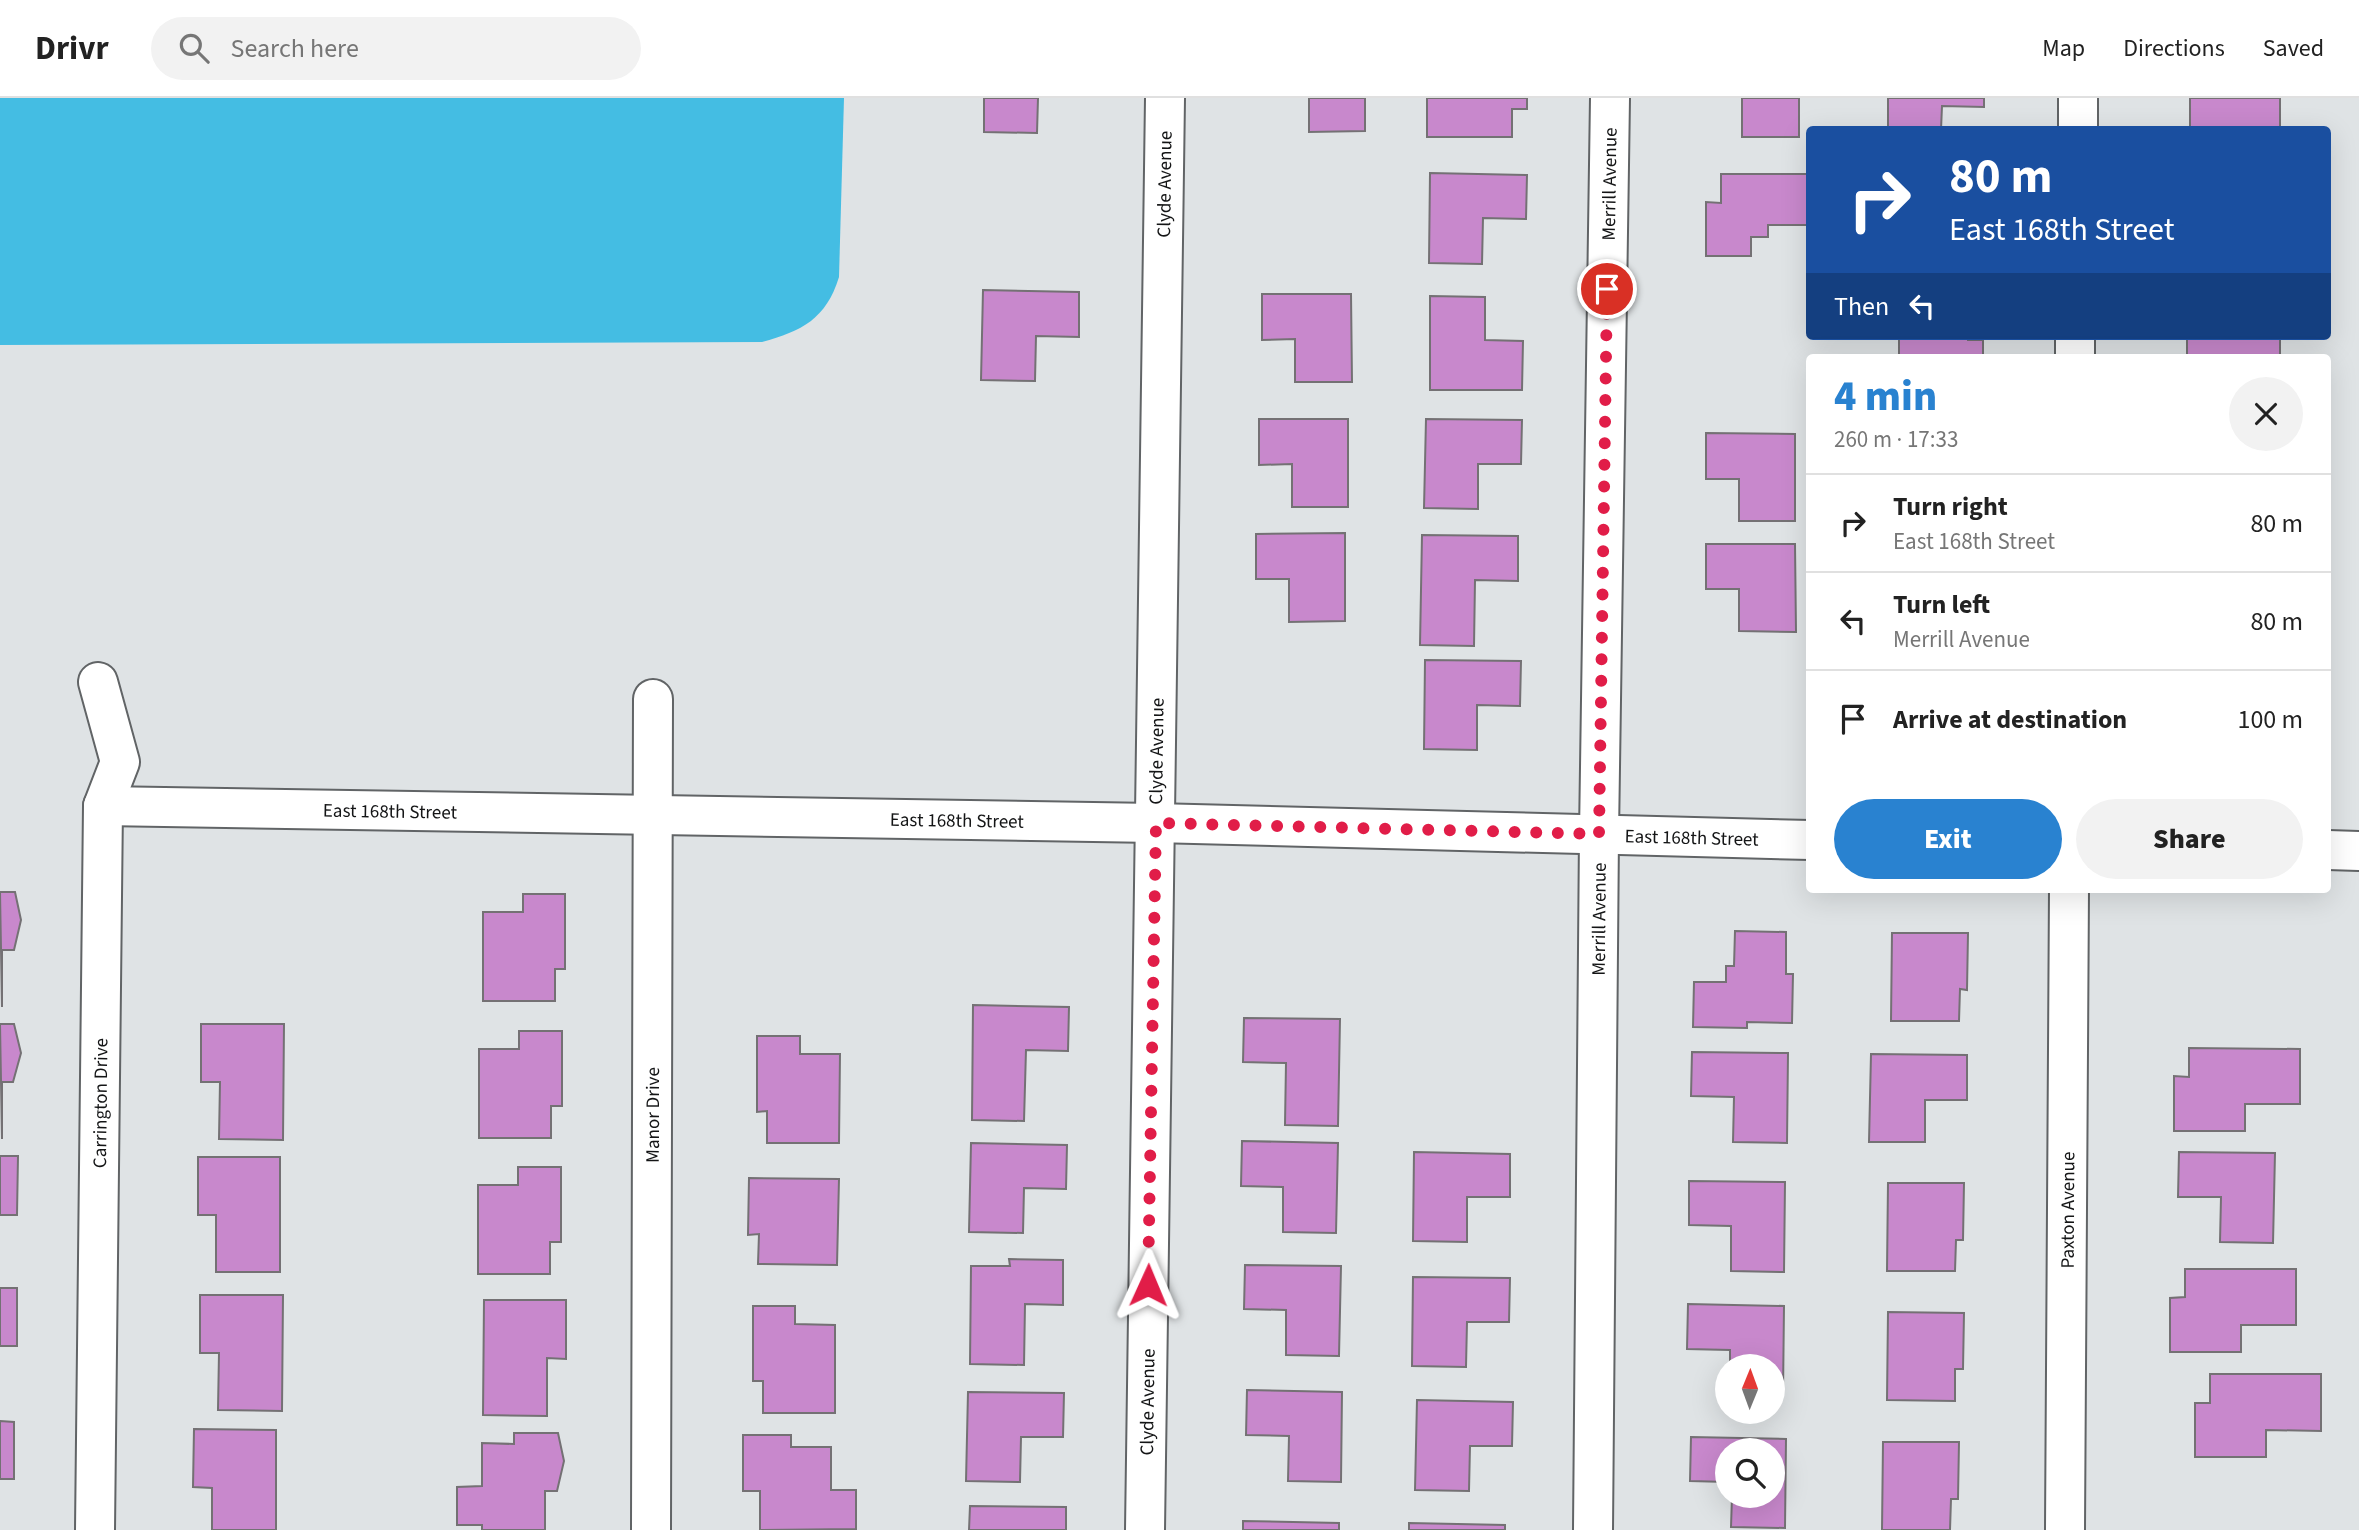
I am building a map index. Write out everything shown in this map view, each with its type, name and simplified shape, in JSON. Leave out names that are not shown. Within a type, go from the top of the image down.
[{"type":"street","name":"Clyde Avenue","points":[[1145,1530],[1165,98]]},
{"type":"street","name":"Merrill Avenue","points":[[1593,1530],[1599,834],[1610,98]]},
{"type":"street","points":[[2078,98],[2078,126]]},
{"type":"street","name":"Carrington Drive","points":[[95,1530],[103,806],[120,762],[98,682]]},
{"type":"street","name":"Manor Drive","points":[[650,1530],[653,699]]},
{"type":"street","name":"East 168th Street","points":[[103,806],[1156,823],[1806,840]]},
{"type":"street","points":[[2331,850],[2359,850]]},
{"type":"street","name":"Paxton Avenue","points":[[2065,1530],[2069,893]]},
{"type":"water","points":[[0,98],[844,98],[839,277],[827,303],[811,321],[801,328],[762,342],[0,345]]},
{"type":"building","points":[[984,98],[1038,98],[1037,133],[984,132]]},
{"type":"building","points":[[1309,98],[1365,98],[1365,131],[1309,132]]},
{"type":"building","points":[[1427,98],[1527,98],[1527,109],[1512,109],[1512,137],[1427,137]]},
{"type":"building","points":[[1742,98],[1799,98],[1799,137],[1742,137]]},
{"type":"building","points":[[1888,98],[1984,98],[1984,107],[1942,106],[1941,126],[1888,126]]},
{"type":"building","points":[[2190,98],[2280,98],[2280,126],[2190,126]]},
{"type":"building","points":[[1430,173],[1527,175],[1526,219],[1483,218],[1482,264],[1429,263]]},
{"type":"building","points":[[1721,174],[1806,174],[1806,225],[1768,225],[1768,237],[1751,237],[1751,256],[1706,256],[1706,202],[1721,203]]},
{"type":"building","points":[[983,290],[1079,292],[1079,337],[1036,336],[1035,381],[981,380]]},
{"type":"building","points":[[1262,294],[1351,294],[1352,382],[1295,382],[1295,339],[1262,340]]},
{"type":"building","points":[[1430,296],[1485,297],[1485,340],[1523,341],[1522,390],[1430,390]]},
{"type":"building","points":[[1899,340],[1983,340],[1983,354],[1899,354]]},
{"type":"building","points":[[2187,340],[2280,340],[2280,354],[2187,354]]},
{"type":"building","points":[[1259,419],[1348,419],[1348,507],[1292,507],[1292,464],[1259,465]]},
{"type":"building","points":[[1426,419],[1522,420],[1521,464],[1478,464],[1478,509],[1424,508]]},
{"type":"building","points":[[1706,433],[1795,434],[1795,521],[1739,521],[1739,479],[1706,479]]},
{"type":"building","points":[[1345,533],[1345,621],[1289,622],[1289,579],[1256,579],[1256,534]]},
{"type":"building","points":[[1422,535],[1518,536],[1518,581],[1475,580],[1474,646],[1420,645]]},
{"type":"building","points":[[1706,544],[1795,544],[1796,632],[1739,631],[1739,589],[1706,589]]},
{"type":"building","points":[[1425,660],[1521,661],[1520,706],[1477,705],[1477,750],[1424,749]]},
{"type":"building","points":[[0,892],[15,892],[21,920],[14,950],[2,950],[2,1007]]},
{"type":"building","points":[[523,894],[565,894],[565,969],[555,969],[555,1001],[483,1001],[483,912],[523,912]]},
{"type":"building","points":[[1735,931],[1786,932],[1786,974],[1793,974],[1792,1023],[1747,1022],[1747,1028],[1693,1027],[1694,982],[1726,982],[1726,966],[1734,966]]},
{"type":"building","points":[[1892,933],[1968,933],[1967,990],[1960,989],[1959,1021],[1891,1021]]},
{"type":"building","points":[[973,1005],[1069,1007],[1068,1051],[1026,1050],[1024,1121],[972,1120]]},
{"type":"building","points":[[1244,1018],[1340,1019],[1338,1126],[1285,1125],[1286,1063],[1243,1062]]},
{"type":"building","points":[[0,1024],[14,1024],[21,1053],[13,1082],[2,1082],[2,1139]]},
{"type":"building","points":[[201,1024],[284,1024],[283,1140],[219,1139],[220,1082],[201,1082]]},
{"type":"building","points":[[519,1031],[562,1031],[562,1106],[551,1106],[551,1138],[479,1138],[479,1049],[519,1049]]},
{"type":"building","points":[[757,1036],[800,1036],[800,1054],[840,1054],[839,1143],[767,1143],[767,1111],[757,1112]]},
{"type":"building","points":[[2189,1048],[2300,1049],[2300,1104],[2245,1104],[2245,1131],[2174,1131],[2174,1076],[2189,1077]]},
{"type":"building","points":[[1692,1052],[1788,1053],[1787,1143],[1733,1142],[1734,1097],[1691,1096]]},
{"type":"building","points":[[1871,1054],[1967,1055],[1967,1100],[1925,1100],[1925,1142],[1869,1142]]},
{"type":"building","points":[[1242,1141],[1338,1143],[1336,1233],[1283,1232],[1283,1187],[1241,1186]]},
{"type":"building","points":[[971,1143],[1067,1145],[1066,1189],[1024,1188],[1023,1233],[969,1232]]},
{"type":"building","points":[[1414,1152],[1510,1154],[1510,1197],[1467,1197],[1467,1242],[1413,1241]]},
{"type":"building","points":[[2179,1152],[2275,1153],[2273,1243],[2220,1242],[2221,1197],[2178,1197]]},
{"type":"building","points":[[0,1156],[18,1156],[17,1215],[0,1215]]},
{"type":"building","points":[[198,1157],[280,1157],[280,1272],[216,1272],[216,1215],[198,1215]]},
{"type":"building","points":[[518,1167],[561,1167],[561,1242],[550,1242],[550,1274],[478,1274],[478,1185],[518,1185]]},
{"type":"building","points":[[749,1178],[839,1179],[837,1265],[758,1264],[759,1234],[748,1235]]},
{"type":"building","points":[[1689,1181],[1785,1182],[1784,1272],[1731,1271],[1731,1226],[1689,1225]]},
{"type":"building","points":[[1888,1183],[1964,1183],[1963,1240],[1956,1240],[1955,1271],[1887,1271]]},
{"type":"building","points":[[1009,1259],[1063,1260],[1063,1305],[1025,1304],[1024,1365],[970,1364],[971,1266],[1010,1266]]},
{"type":"building","points":[[1245,1265],[1341,1266],[1339,1356],[1286,1355],[1286,1310],[1244,1309]]},
{"type":"building","points":[[2185,1269],[2296,1269],[2296,1325],[2241,1325],[2241,1352],[2170,1352],[2170,1298],[2185,1297]]},
{"type":"building","points":[[1413,1277],[1510,1278],[1509,1322],[1467,1322],[1466,1367],[1412,1366]]},
{"type":"building","points":[[0,1288],[17,1288],[17,1346],[0,1346]]},
{"type":"building","points":[[200,1295],[283,1295],[282,1411],[218,1410],[219,1353],[200,1353]]},
{"type":"building","points":[[484,1300],[566,1300],[566,1359],[547,1358],[547,1416],[483,1415]]},
{"type":"building","points":[[1688,1304],[1784,1306],[1783,1354],[1730,1354],[1730,1350],[1687,1349]]},
{"type":"building","points":[[753,1306],[795,1306],[795,1324],[835,1325],[835,1413],[763,1413],[763,1381],[753,1381]]},
{"type":"building","points":[[1888,1312],[1964,1313],[1963,1369],[1955,1369],[1955,1401],[1887,1400]]},
{"type":"building","points":[[2210,1374],[2321,1374],[2321,1431],[2266,1430],[2266,1457],[2195,1457],[2195,1403],[2210,1403]]},
{"type":"building","points":[[1247,1390],[1342,1392],[1341,1482],[1288,1481],[1289,1436],[1246,1435]]},
{"type":"building","points":[[968,1392],[1064,1393],[1063,1437],[1021,1437],[1020,1482],[966,1481]]},
{"type":"building","points":[[1417,1400],[1513,1402],[1512,1446],[1470,1446],[1469,1491],[1415,1490]]},
{"type":"building","points":[[0,1421],[14,1422],[14,1479],[0,1479]]},
{"type":"building","points":[[194,1429],[276,1430],[276,1530],[212,1530],[212,1488],[193,1487]]},
{"type":"building","points":[[514,1433],[558,1433],[564,1461],[557,1491],[545,1491],[545,1530],[482,1530],[482,1525],[457,1525],[457,1487],[482,1486],[482,1443],[514,1444]]},
{"type":"building","points":[[743,1435],[791,1435],[791,1447],[831,1447],[831,1490],[856,1490],[856,1529],[760,1530],[760,1491],[743,1491]]},
{"type":"building","points":[[1691,1437],[1738,1438],[1715,1438],[1715,1482],[1690,1481]]},
{"type":"building","points":[[1786,1439],[1785,1528],[1731,1527],[1732,1508],[1785,1508]]},
{"type":"building","points":[[1883,1442],[1959,1442],[1958,1499],[1951,1499],[1950,1530],[1882,1530]]},
{"type":"building","points":[[970,1506],[1066,1507],[1066,1530],[969,1530]]},
{"type":"building","points":[[1243,1521],[1339,1523],[1339,1530],[1243,1530]]},
{"type":"building","points":[[1409,1523],[1505,1525],[1505,1530],[1409,1530]]},
{"type":"route","points":[[1148,1285],[1156,823],[1599,834],[1607,289]]}]
